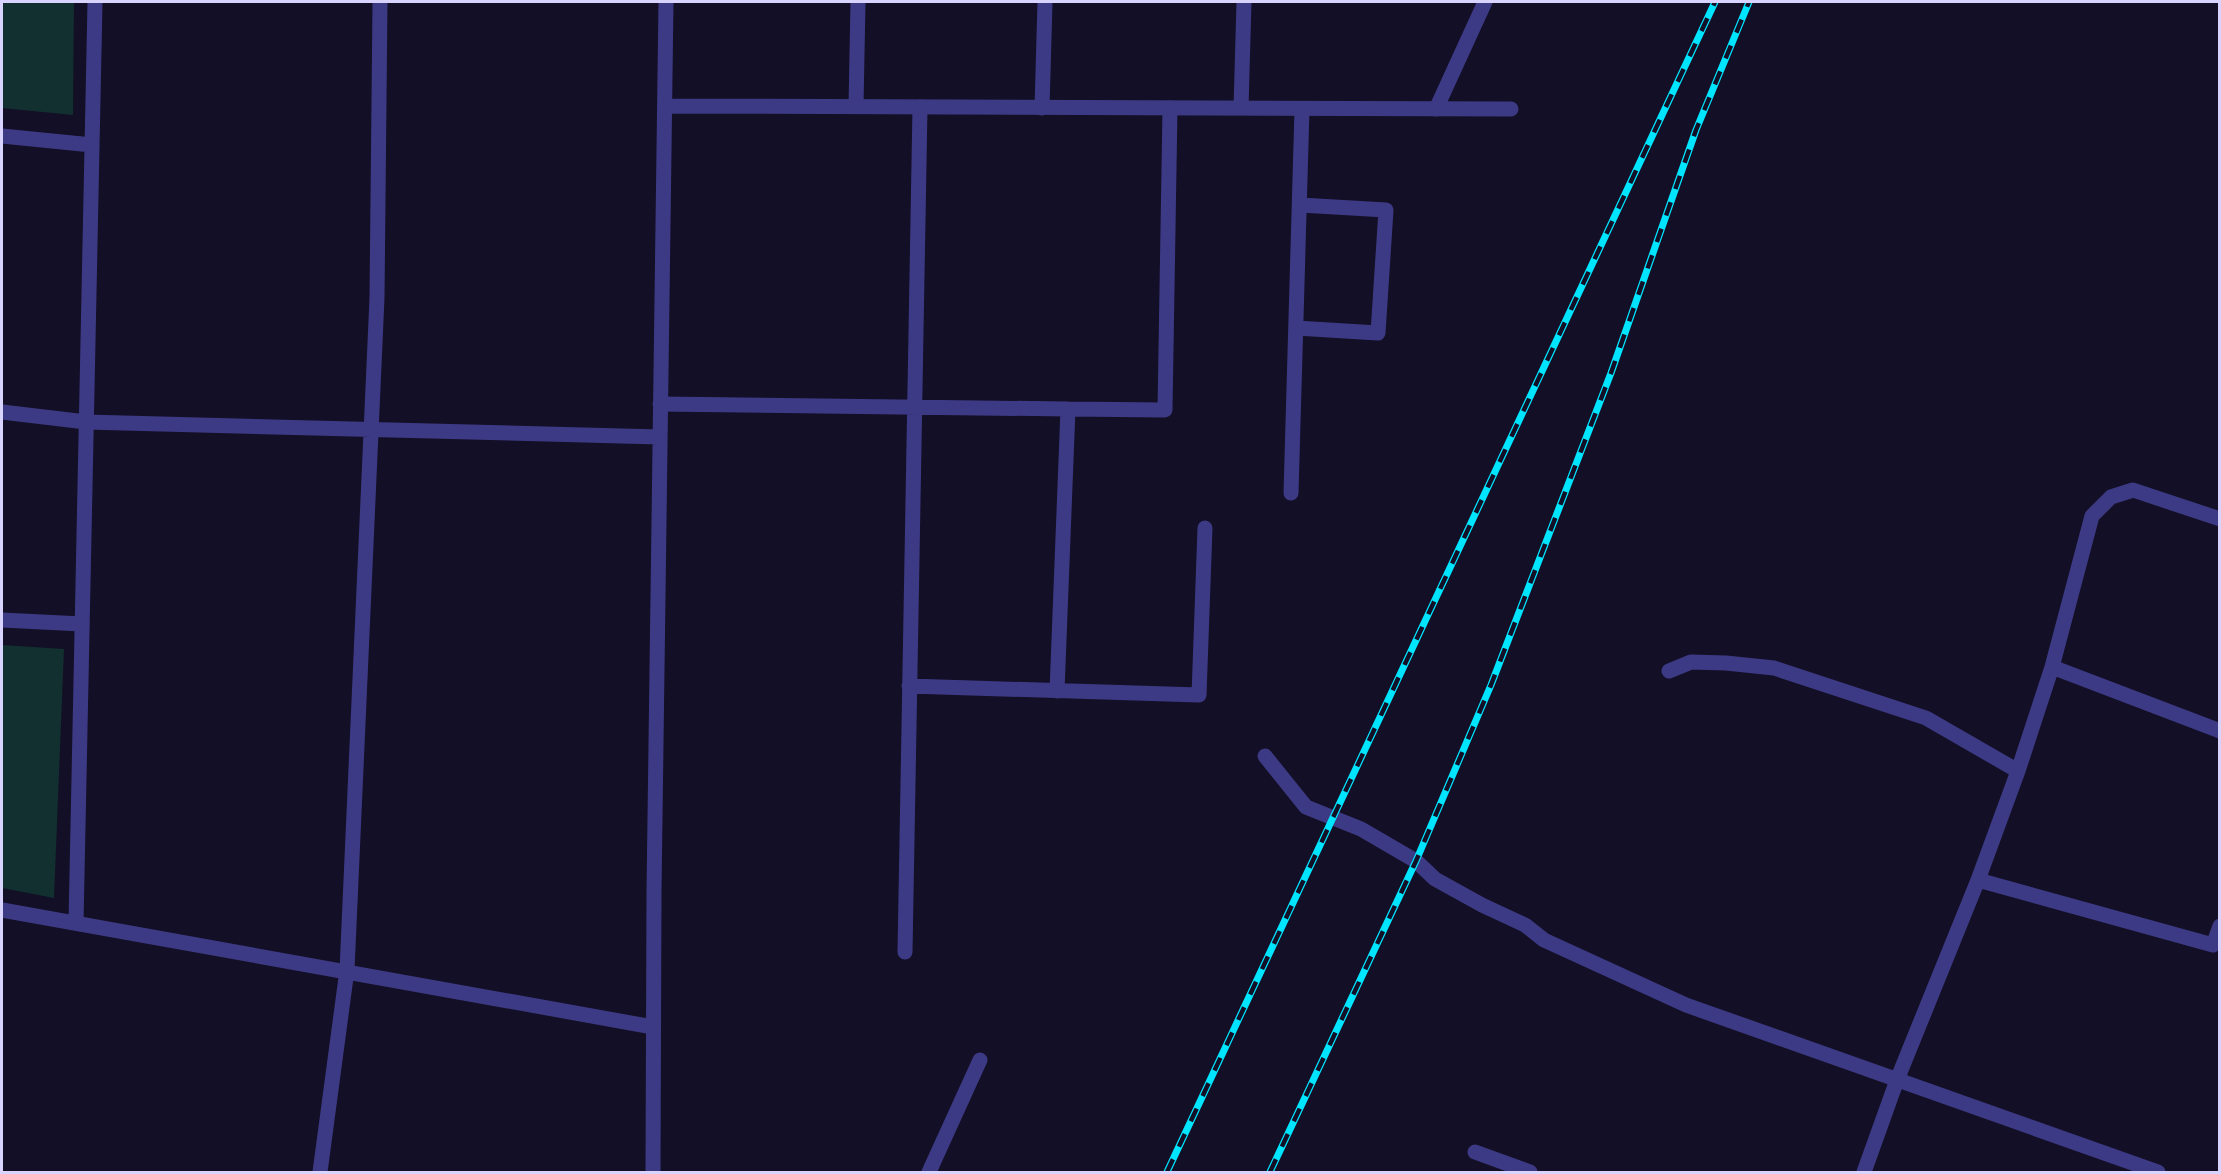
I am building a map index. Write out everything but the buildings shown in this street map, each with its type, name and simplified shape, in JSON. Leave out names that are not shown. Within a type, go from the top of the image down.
[{"type":"street","points":[[76,923],[95,2]]},
{"type":"street","points":[[320,1173],[347,970],[377,298],[380,2]]},
{"type":"street","points":[[653,1173],[666,2]]},
{"type":"street","points":[[856,106],[858,2]]},
{"type":"street","points":[[1042,108],[1045,2]]},
{"type":"street","points":[[1241,108],[1244,2]]},
{"type":"street","points":[[1436,109],[1485,2]]},
{"type":"street","points":[[665,106],[1511,110]]},
{"type":"street","points":[[905,952],[920,107]]},
{"type":"street","points":[[660,405],[1165,410],[1170,108]]},
{"type":"street","points":[[1291,493],[1302,109]]},
{"type":"street","points":[[2,136],[92,145]]},
{"type":"street","points":[[1296,328],[1378,333],[1386,210],[1300,205]]},
{"type":"street","points":[[1057,691],[1068,409]]},
{"type":"street","points":[[2,412],[86,422],[660,437]]},
{"type":"street","points":[[1864,1173],[1897,1080],[1978,880],[2018,771],[2052,668],[2092,516],[2111,497],[2133,490],[2220,519]]},
{"type":"street","points":[[909,686],[1199,695],[1205,528]]},
{"type":"street","points":[[2,621],[82,624]]},
{"type":"street","points":[[1669,671],[1691,662],[1774,668],[1926,718],[2018,771]]},
{"type":"street","points":[[2052,668],[2220,730]]},
{"type":"street","points":[[1265,756],[1306,807],[1362,829],[1416,861],[1436,879],[1482,905],[1525,925],[1544,940],[1686,1005],[2158,1173]]},
{"type":"street","points":[[1978,880],[2212,945],[2220,926]]},
{"type":"street","points":[[2,910],[347,970],[653,1027]]},
{"type":"street","points":[[929,1173],[980,1060]]},
{"type":"street","points":[[1475,1152],[1530,1173]]},
{"type":"green space","points":[[2,2],[74,2],[73,115],[2,108]]},
{"type":"green space","points":[[2,645],[64,649],[54,898],[2,888]]},
{"type":"railway","points":[[1167,1172],[1715,2]]},
{"type":"railway","points":[[1270,1172],[1416,861],[1491,685],[1611,373],[1696,130],[1749,2]]}]
